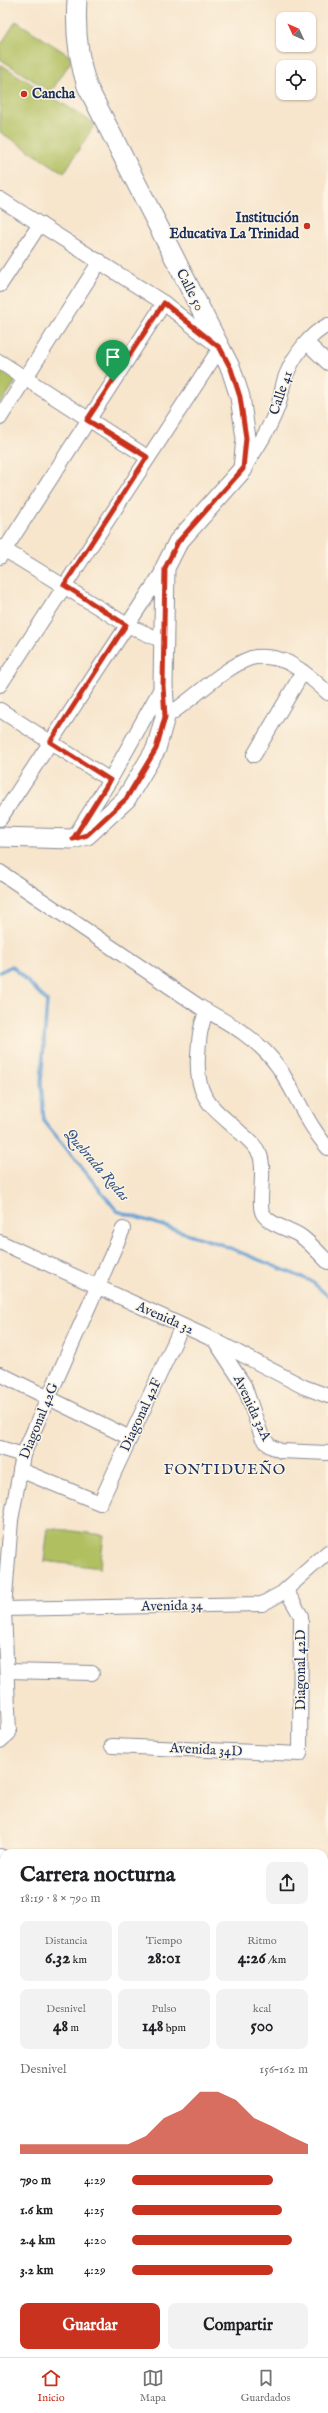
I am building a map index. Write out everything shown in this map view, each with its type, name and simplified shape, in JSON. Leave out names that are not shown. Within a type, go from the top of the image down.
[{"type":"main road","name":"Calle 50","points":[[77,0],[76,22],[79,61],[87,86],[220,348],[240,397],[246,438],[243,469]]},
{"type":"main road","points":[[0,836],[73,839],[87,835],[126,799],[156,749],[165,717],[163,686],[165,642],[165,568],[178,542],[243,469]]},
{"type":"street","points":[[0,199],[164,303],[220,348],[147,457],[0,685]]},
{"type":"street","points":[[0,285],[40,224]]},
{"type":"street","points":[[0,418],[100,261]]},
{"type":"street","points":[[164,303],[2,551],[64,585],[126,625],[165,642]]},
{"type":"street","name":"Calle 41","points":[[243,469],[263,439],[278,405],[286,374],[294,359],[315,332],[328,325]]},
{"type":"street","points":[[307,344],[328,363]]},
{"type":"street","points":[[0,362],[87,420],[147,457]]},
{"type":"street","points":[[0,819],[126,625],[165,568]]},
{"type":"street","points":[[165,717],[183,707],[221,676],[251,658],[267,657],[288,662],[303,672],[328,693]]},
{"type":"street","points":[[254,755],[303,672]]},
{"type":"street","points":[[73,839],[110,780],[163,686]]},
{"type":"street","points":[[0,710],[110,780]]},
{"type":"street","points":[[0,872],[207,1011],[252,1039],[278,1067],[315,1133],[328,1148]]},
{"type":"street","points":[[207,1011],[200,1029],[197,1064],[198,1081],[205,1099],[255,1145],[260,1155],[264,1183],[261,1208],[264,1215],[275,1224],[303,1238],[328,1262]]},
{"type":"street","name":"Diagonal 42G","points":[[3,1736],[6,1671],[2,1606],[11,1520],[23,1455],[46,1398],[123,1229]]},
{"type":"street","name":"Avenida 32","points":[[0,1242],[97,1288],[214,1340],[268,1370],[328,1396]]},
{"type":"street","name":"Diagonal 42F","points":[[20,1470],[98,1503],[102,1501],[182,1326]]},
{"type":"street","name":"Avenida 32A","points":[[214,1340],[244,1386],[262,1436],[270,1446],[281,1452],[328,1453]]},
{"type":"street","points":[[0,1374],[46,1398],[130,1438]]},
{"type":"street","points":[[0,1448],[23,1455]]},
{"type":"street","name":"Avenida 34","points":[[2,1606],[262,1604],[273,1600],[286,1590],[328,1552]]},
{"type":"street","name":"Diagonal 42D","points":[[286,1590],[301,1616],[300,1754]]},
{"type":"street","points":[[6,1671],[92,1673]]},
{"type":"street","name":"Avenida 34D","points":[[112,1746],[300,1754]]},
{"type":"green space","points":[[16,21],[73,58],[51,92],[0,59],[0,46]]},
{"type":"green space","name":"Cancha","points":[[0,64],[95,124],[64,173],[0,132]]},
{"type":"green space","points":[[0,370],[16,381],[0,405]]},
{"type":"green space","points":[[48,1528],[104,1535],[100,1568],[44,1561]]},
{"type":"waterway","name":"Quebrada Rodas","points":[[0,972],[12,966],[47,1001],[41,1082],[44,1121],[117,1211],[220,1244],[311,1281],[328,1296]]},
{"type":"place","name":"Cancha","points":[[24,94]]},
{"type":"place","name":"Institución Educativa La Trinidad","points":[[307,226]]},
{"type":"district","name":"FONTIDUEÑO","points":[[225,1469]]},
{"type":"route","points":[[164,303],[220,348],[231,369],[240,397],[246,438],[243,469],[178,542],[165,568],[165,642],[163,686],[165,717],[156,749],[136,785],[126,799],[87,835],[73,839],[110,780],[50,742],[126,625],[64,585],[147,457],[87,420],[113,381],[164,303]]}]
